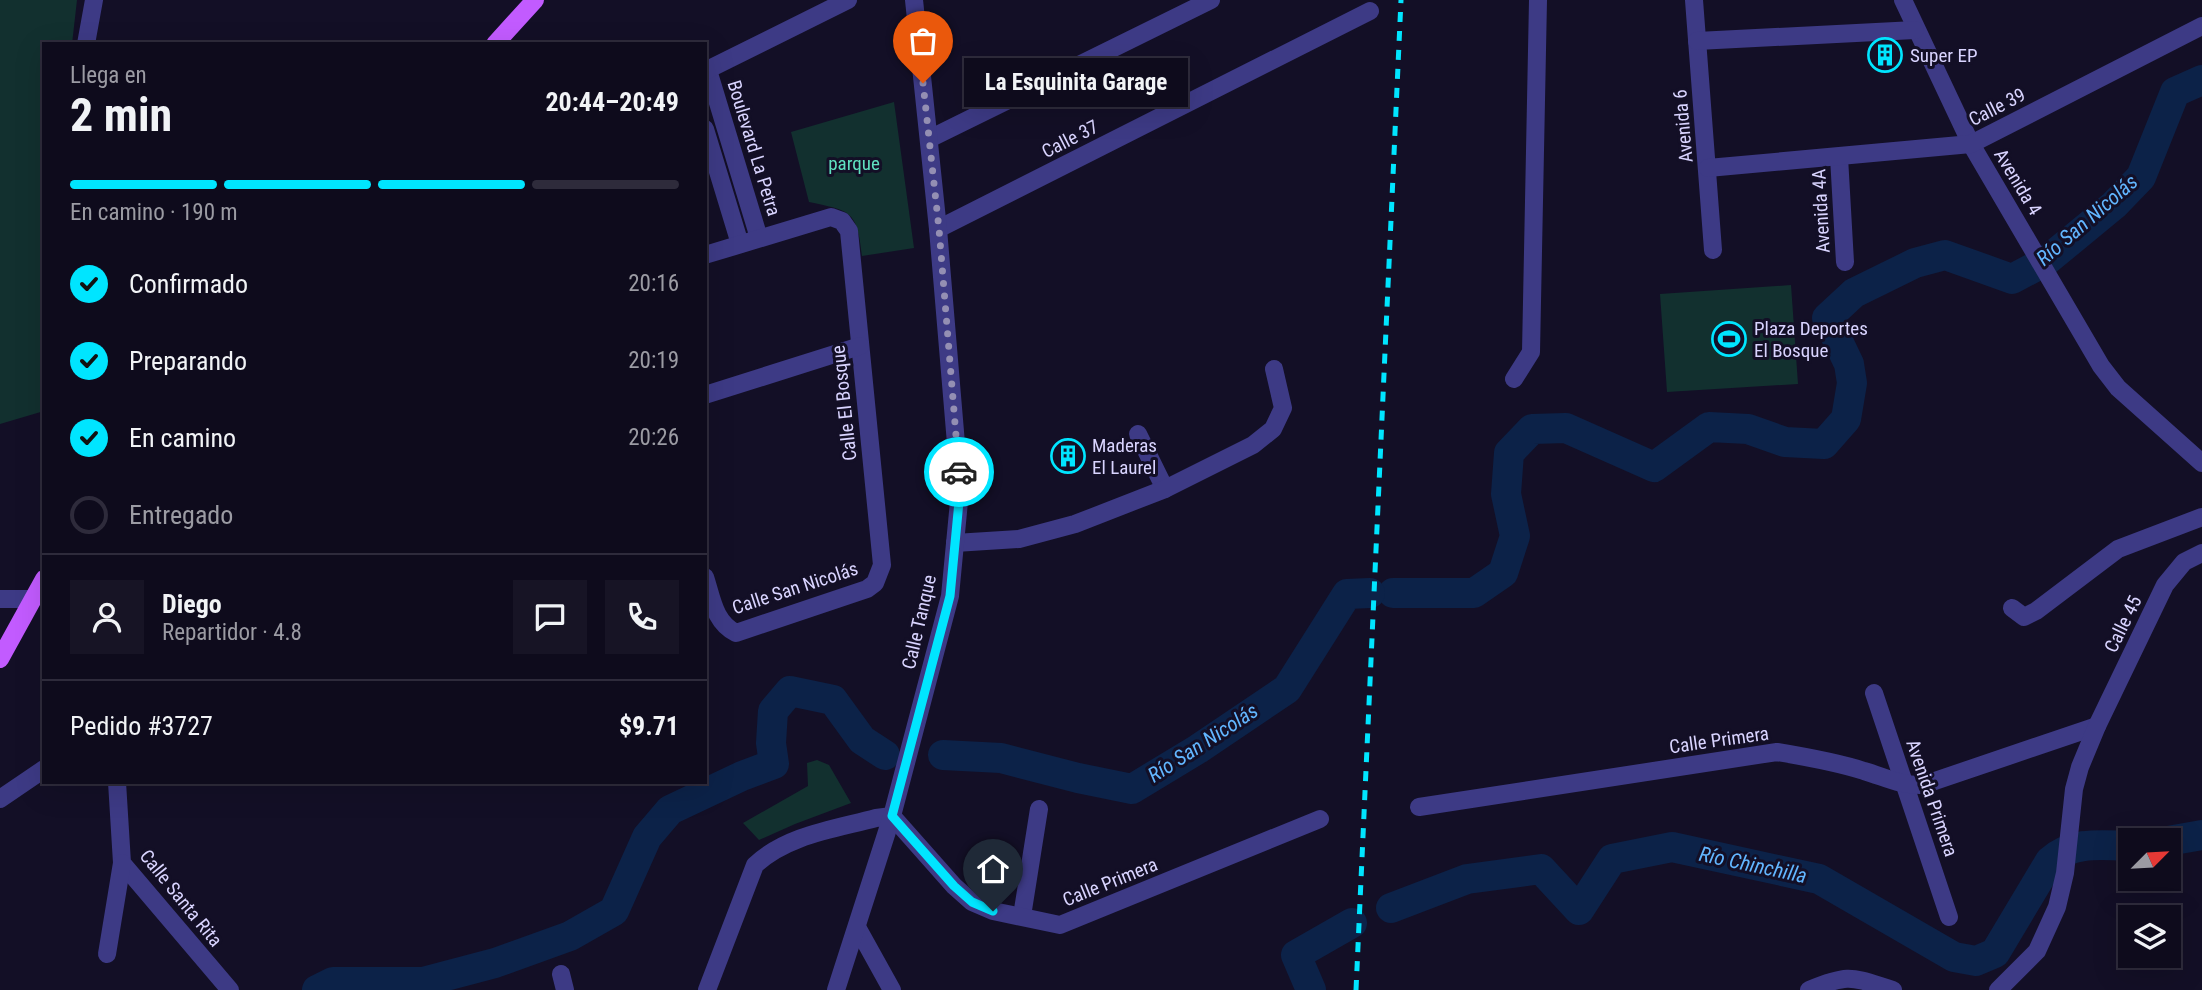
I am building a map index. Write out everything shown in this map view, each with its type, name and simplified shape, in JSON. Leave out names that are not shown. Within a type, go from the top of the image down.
[{"type":"main road","points":[[497,42],[535,0]]},
{"type":"main road","points":[[0,659],[42,583]]},
{"type":"street","points":[[86,42],[94,0]]},
{"type":"street","points":[[707,70],[848,0]]},
{"type":"street","name":"Calle Tanque","points":[[836,990],[892,816],[950,596],[960,491],[939,229],[914,0]]},
{"type":"street","points":[[929,139],[1211,0]]},
{"type":"street","points":[[1514,379],[1531,352],[1538,0]]},
{"type":"street","name":"Avenida 6","points":[[1694,0],[1713,250]]},
{"type":"street","name":"Avenida 4","points":[[1903,0],[1971,144],[2101,366],[2118,388],[2202,463]]},
{"type":"street","name":"Calle 37","points":[[939,229],[1370,11]]},
{"type":"street","name":"Calle 39","points":[[1708,168],[1971,144],[2202,26]]},
{"type":"street","points":[[1697,40],[1916,30]]},
{"type":"street","name":"Boulevard La Petra","points":[[707,73],[759,238]]},
{"type":"street","points":[[707,136],[740,244]]},
{"type":"street","name":"Avenida 4A","points":[[1839,157],[1845,262]]},
{"type":"street","name":"Calle El Bosque","points":[[759,238],[831,217],[842,221],[849,231],[882,565],[875,583]]},
{"type":"street","points":[[707,254],[759,238]]},
{"type":"street","points":[[707,394],[860,345]]},
{"type":"street","points":[[955,543],[1019,539],[1075,524],[1165,489],[1253,445],[1273,429],[1283,408],[1274,369]]},
{"type":"street","points":[[1138,435],[1165,489]]},
{"type":"street","points":[[2012,608],[2024,617],[2036,611],[2118,549],[2202,517]]},
{"type":"street","name":"Calle 45","points":[[1998,990],[2037,951],[2057,907],[2065,873],[2080,767],[2097,726],[2165,585],[2184,562],[2202,553]]},
{"type":"street","name":"Calle San Nicolás","points":[[707,583],[719,620],[726,628],[736,633],[867,589],[875,583]]},
{"type":"street","points":[[0,599],[33,599]]},
{"type":"street","name":"Avenida Primera","points":[[1874,693],[1949,917]]},
{"type":"street","name":"Calle Primera","points":[[1419,807],[1777,752],[1865,771],[1906,786],[1923,785],[2097,726]]},
{"type":"street","points":[[0,799],[42,770]]},
{"type":"street","name":"Calle Santa Rita","points":[[117,784],[121,863],[230,990]]},
{"type":"street","points":[[1022,916],[1039,810]]},
{"type":"street","points":[[708,990],[755,865],[762,858],[787,842],[892,816]]},
{"type":"street","name":"Calle Primera","points":[[892,816],[954,886],[972,902],[993,911],[1060,925],[1320,819]]},
{"type":"street","points":[[107,954],[121,863]]},
{"type":"street","points":[[857,927],[892,990]]},
{"type":"street","points":[[1809,990],[1839,978],[1853,978],[1892,990]]},
{"type":"green space","points":[[0,0],[77,0],[72,42],[42,42],[42,412],[0,424]]},
{"type":"green space","name":"parque","points":[[894,102],[914,248],[862,256],[858,229],[849,215],[809,202],[791,132]]},
{"type":"green space","name":"Plaza Deportes El Bosque","points":[[1791,285],[1798,384],[1667,392],[1660,294]]},
{"type":"green space","points":[[817,760],[829,765],[851,803],[759,840],[743,823],[808,786],[807,763]]},
{"type":"waterway","name":"Río San Nicolás","points":[[1393,593],[1474,593],[1503,573],[1515,536],[1506,494],[1509,453],[1532,429],[1566,428],[1654,467],[1709,427],[1748,429],[1785,442],[1824,444],[1846,419],[1852,383],[1849,364],[1827,318],[1854,293],[1915,263],[1945,255],[2012,279],[2046,261],[2114,205],[2141,177],[2175,92],[2202,80]]},
{"type":"waterway","name":"Río San Nicolás","points":[[943,755],[1001,758],[1132,789],[1198,749],[1287,689],[1347,594],[1370,593]]},
{"type":"waterway","name":"Río San Nicolás","points":[[317,990],[333,982],[423,982],[495,963],[570,936],[614,911],[647,837],[670,810],[774,764],[771,743],[773,711],[790,691],[833,700],[862,740],[885,755]]},
{"type":"waterway","name":"Río Chinchilla","points":[[2181,839],[2202,835]]},
{"type":"waterway","name":"Río Chinchilla","points":[[1391,908],[1467,879],[1541,869],[1579,910],[1612,859],[1672,847],[1819,879],[1954,957],[1976,961],[1995,953],[2050,861],[2078,847],[2118,846]]},
{"type":"waterway","name":"Río Chinchilla","points":[[1311,990],[1296,955],[1352,923]]},
{"type":"railway","points":[[1356,990],[1401,0]]},
{"type":"way so far","points":[[923,83],[939,229],[959,472]]},
{"type":"place","name":"Super EP","points":[[1885,55]]},
{"type":"place","name":"La Esquinita Garage","points":[[923,83]]},
{"type":"place","name":"Plaza Deportes El Bosque","points":[[1729,339]]},
{"type":"place","name":"Maderas El Laurel","points":[[1068,456]]},
{"type":"route","points":[[959,472],[960,491],[950,596],[892,816],[954,886],[972,902],[993,911]]}]
